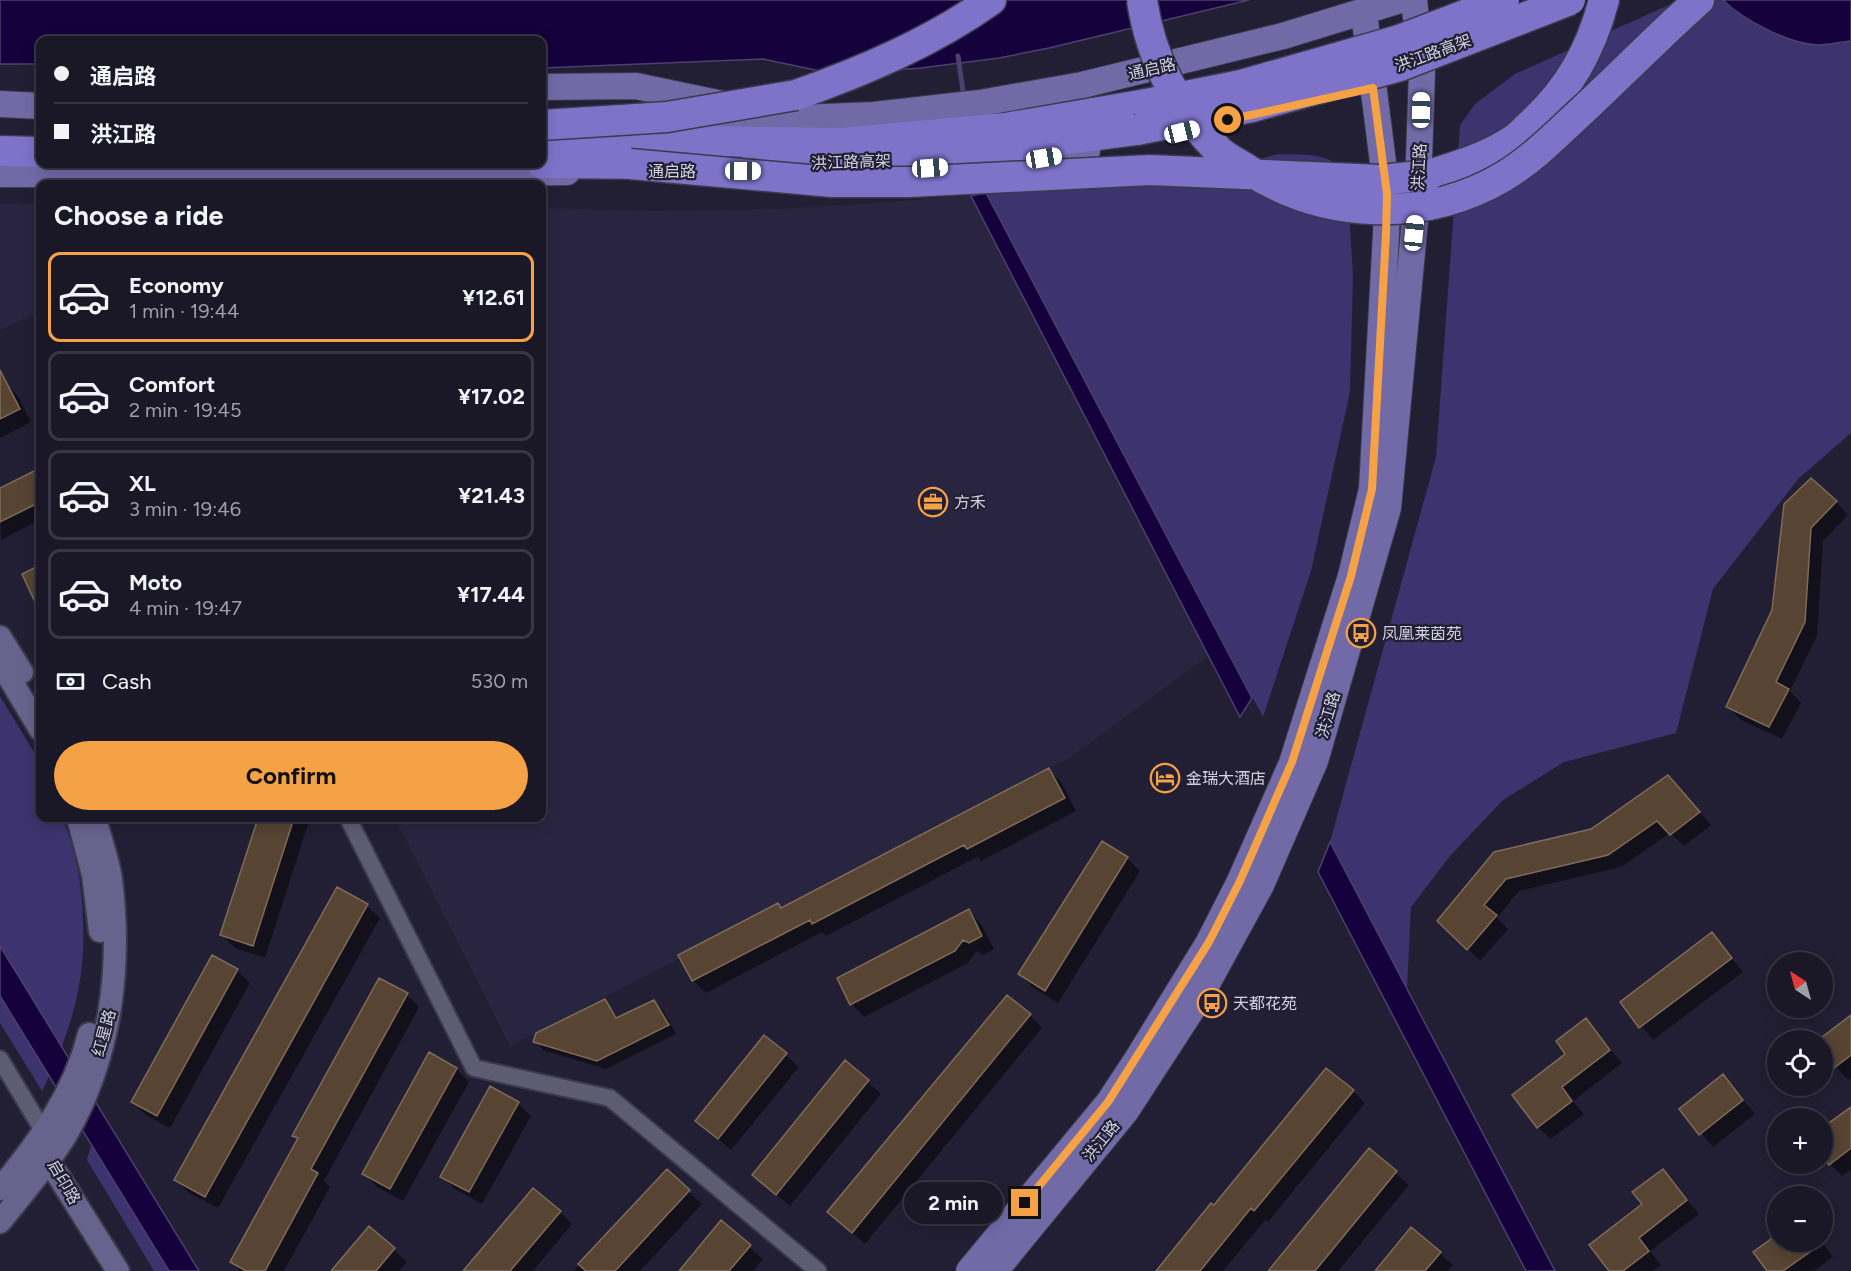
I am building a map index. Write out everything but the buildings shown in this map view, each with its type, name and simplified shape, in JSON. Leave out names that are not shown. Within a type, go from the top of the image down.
[{"type":"highway","points":[[546,126],[667,117],[796,95],[850,76],[901,52],[969,15],[991,0]]},
{"type":"highway","points":[[1142,0],[1145,21],[1158,61],[1197,126],[1221,153],[1277,188],[1326,204],[1376,211],[1443,202],[1469,194],[1504,176],[1540,150],[1699,0]]},
{"type":"highway","name":"洪江路高架","points":[[546,139],[842,143],[1005,128],[1079,117],[1241,85],[1399,40],[1504,0]]},
{"type":"highway","name":"洪江路高架","points":[[546,163],[900,161],[1137,130],[1252,106],[1400,66],[1570,0]]},
{"type":"highway","points":[[630,164],[832,182],[909,182],[1081,171],[1150,170],[1381,180],[1429,175],[1475,160],[1512,142],[1542,114],[1569,84],[1590,48],[1604,0]]},
{"type":"highway","points":[[0,132],[36,133]]},
{"type":"highway","points":[[0,151],[36,152]]},
{"type":"main road","name":"通启路","points":[[546,126],[874,115],[980,103],[1082,85],[1272,39],[1363,6],[1400,0]]},
{"type":"main road","name":"洪江路","points":[[994,1271],[1126,1111],[1197,1000],[1261,885],[1314,761],[1388,508],[1418,188],[1422,71],[1414,0]]},
{"type":"main road","name":"通启路","points":[[0,174],[862,172],[1020,161],[1125,145],[1373,88],[1422,71],[1591,0]]},
{"type":"main road","name":"洪江路","points":[[969,1271],[1108,1102],[1209,942],[1240,881],[1292,762],[1351,576],[1372,489],[1387,194],[1363,6]]},
{"type":"main road","points":[[546,87],[636,86],[765,114],[819,117]]},
{"type":"main road","points":[[0,104],[36,106]]},
{"type":"main road","points":[[0,637],[36,695]]},
{"type":"main road","points":[[0,662],[36,722]]},
{"type":"main road","name":"红星路","points":[[56,1127],[84,1054],[98,999],[103,951],[93,875],[79,822]]},
{"type":"main road","name":"红星路","points":[[0,1189],[56,1127],[93,1078],[112,1004],[115,952],[111,878],[96,822]]},
{"type":"main road","name":"启印路","points":[[56,1127],[49,1161],[118,1271]]},
{"type":"main road","points":[[0,1222],[49,1161]]},
{"type":"street","points":[[350,822],[474,1068],[610,1098],[818,1271]]},
{"type":"street","name":"启印路","points":[[0,1059],[56,1127]]},
{"type":"shaded area","points":[[0,0],[1249,0],[999,58],[857,73],[815,70],[763,59],[546,68],[546,36],[36,36],[36,64],[0,64]]},
{"type":"shaded area","points":[[1680,0],[1723,0],[1733,10],[1817,45],[1851,41],[1851,433],[1798,479],[1713,589],[1676,733],[1564,762],[1503,800],[1450,856],[1411,907],[1407,990],[1330,842],[1436,457],[1460,125],[1475,104],[1515,74]]},
{"type":"shaded area","points":[[1723,0],[1851,0],[1851,41],[1818,45],[1780,36],[1754,23]]},
{"type":"shaded area","points":[[1279,154],[1317,156],[1334,162],[1347,175],[1353,276],[1350,392],[1311,571],[1263,717],[986,193],[1220,168]]},
{"type":"shaded area","points":[[986,193],[1252,698],[1240,717],[971,196]]},
{"type":"shaded area","points":[[971,196],[1208,656],[1068,759],[510,1046],[397,822],[546,822],[546,208],[653,211],[783,209]]},
{"type":"shaded area","points":[[0,203],[36,204],[36,314],[0,330]]},
{"type":"shaded area","points":[[0,696],[36,755],[36,822],[64,822],[79,876],[83,934],[79,986],[73,1012],[55,1064],[42,1091],[0,1023]]},
{"type":"shaded area","points":[[1330,842],[1555,1271],[1526,1271],[1318,872]]},
{"type":"shaded area","points":[[0,946],[199,1271],[169,1271],[0,996]]},
{"type":"shaded area","points":[[91,1145],[169,1271],[154,1271],[87,1160]]},
{"type":"waterway","points":[[958,56],[964,98]]},
{"type":"place","name":"方禾","points":[[933,502]]},
{"type":"place","name":"凤凰莱茵苑","points":[[1361,633]]},
{"type":"place","name":"金瑞大酒店","points":[[1165,778]]},
{"type":"place","name":"天都花苑","points":[[1212,1003]]},
{"type":"route","points":[[1025,1203],[1108,1102],[1209,942],[1240,881],[1292,762],[1351,576],[1372,489],[1387,194],[1373,88],[1228,120]]}]
